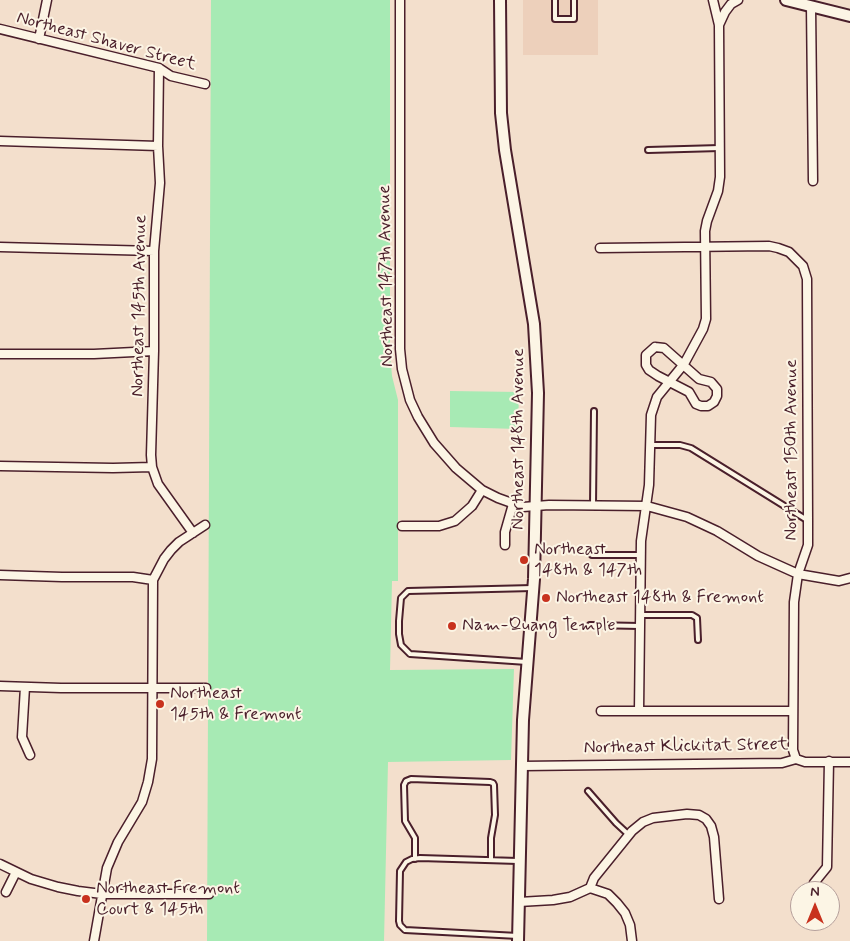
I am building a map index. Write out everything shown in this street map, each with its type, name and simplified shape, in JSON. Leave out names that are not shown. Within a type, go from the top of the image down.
[{"type":"main road","name":"Northeast 148th Avenue","points":[[500,0],[502,121],[532,308],[536,347],[538,405],[533,588],[522,766],[518,939]]},
{"type":"main road","points":[[786,0],[850,16]]},
{"type":"street","points":[[39,39],[47,0]]},
{"type":"street","name":"Northeast 147th Avenue","points":[[400,0],[400,349],[402,369],[410,400],[426,432],[456,468],[482,490],[513,504],[523,507],[647,506],[687,517],[717,531],[758,556],[798,574],[839,581],[850,578]]},
{"type":"street","points":[[639,711],[640,555],[647,506],[651,415],[657,397],[684,364],[703,330],[706,319],[705,247],[707,221],[718,191],[720,148],[720,25],[713,0]]},
{"type":"street","points":[[720,25],[725,12],[731,4],[738,0]]},
{"type":"street","points":[[812,6],[813,181]]},
{"type":"street","name":"Northeast Shaver Street","points":[[0,29],[159,68],[170,76],[205,84]]},
{"type":"street","name":"Northeast 145th Avenue","points":[[159,68],[158,146],[160,184],[154,251],[151,455],[152,467],[161,490],[193,533]]},
{"type":"street","points":[[0,141],[158,146]]},
{"type":"street","points":[[0,247],[154,251]]},
{"type":"street","points":[[600,248],[705,247]]},
{"type":"street","name":"Northeast 150th Avenue","points":[[705,247],[778,248],[789,252],[799,261],[807,279],[808,545],[798,574],[794,602],[792,750],[796,759]]},
{"type":"street","points":[[655,348],[664,348],[684,364],[699,379],[715,385],[717,396],[714,402],[708,406],[696,404],[689,392],[649,370],[645,360],[650,351],[655,348]]},
{"type":"street","points":[[0,354],[94,354],[154,351]]},
{"type":"street","points":[[0,466],[152,467]]},
{"type":"street","points":[[402,526],[439,526],[455,521],[472,506],[482,490]]},
{"type":"street","points":[[505,545],[505,532],[513,504]]},
{"type":"street","points":[[94,941],[107,868],[142,802],[152,759],[153,580],[161,563],[171,550],[205,525]]},
{"type":"street","points":[[0,575],[133,577],[153,580]]},
{"type":"street","points":[[0,686],[206,688]]},
{"type":"street","points":[[26,687],[22,737],[30,755]]},
{"type":"street","points":[[601,711],[792,711]]},
{"type":"street","name":"Northeast Klickitat Street","points":[[522,766],[782,763],[796,759],[805,762],[850,762]]},
{"type":"street","points":[[816,881],[827,866],[829,761]]},
{"type":"street","points":[[590,888],[594,878],[629,835],[644,822],[668,815],[699,815],[706,819],[711,826],[714,837],[720,899]]},
{"type":"street","points":[[0,864],[16,872],[58,887],[102,894],[209,894]]},
{"type":"street","points":[[6,892],[16,872]]},
{"type":"street","points":[[519,902],[570,897],[590,888],[608,894],[625,913],[630,925],[632,941]]},
{"type":"lane","points":[[555,0],[555,19],[574,19],[574,0]]},
{"type":"lane","points":[[648,150],[720,148]]},
{"type":"lane","points":[[593,505],[594,411]]},
{"type":"lane","points":[[650,445],[680,445],[690,448],[808,521]]},
{"type":"lane","points":[[592,555],[640,555]]},
{"type":"lane","points":[[527,662],[410,654],[401,645],[399,621],[401,598],[408,591],[533,588]]},
{"type":"lane","points":[[640,615],[692,615],[697,618],[698,640]]},
{"type":"lane","points":[[590,625],[640,626]]},
{"type":"lane","points":[[415,859],[415,838],[405,821],[404,784],[406,781],[411,780],[493,783],[495,815],[491,838],[491,860]]},
{"type":"lane","points":[[588,791],[629,835]]},
{"type":"lane","points":[[518,939],[405,930],[399,921],[400,870],[406,862],[415,859],[520,861]]},
{"type":"shaded area","points":[[523,0],[598,0],[598,55],[523,55]]},
{"type":"green space","points":[[211,0],[390,0],[390,353],[392,376],[398,400],[398,581],[392,581],[390,670],[514,669],[511,760],[388,762],[384,941],[207,941]]},
{"type":"green space","points":[[450,391],[519,392],[518,429],[450,427]]},
{"type":"place","name":"Northeast 148th & 147th","points":[[524,560]]},
{"type":"place","name":"Northeast 148th & Fremont","points":[[546,598]]},
{"type":"place","name":"Nam-Quang Temple","points":[[452,626]]},
{"type":"place","name":"Northeast 145th & Fremont","points":[[160,704]]},
{"type":"place","name":"Northeast Fremont Court & 145th","points":[[86,899]]}]
